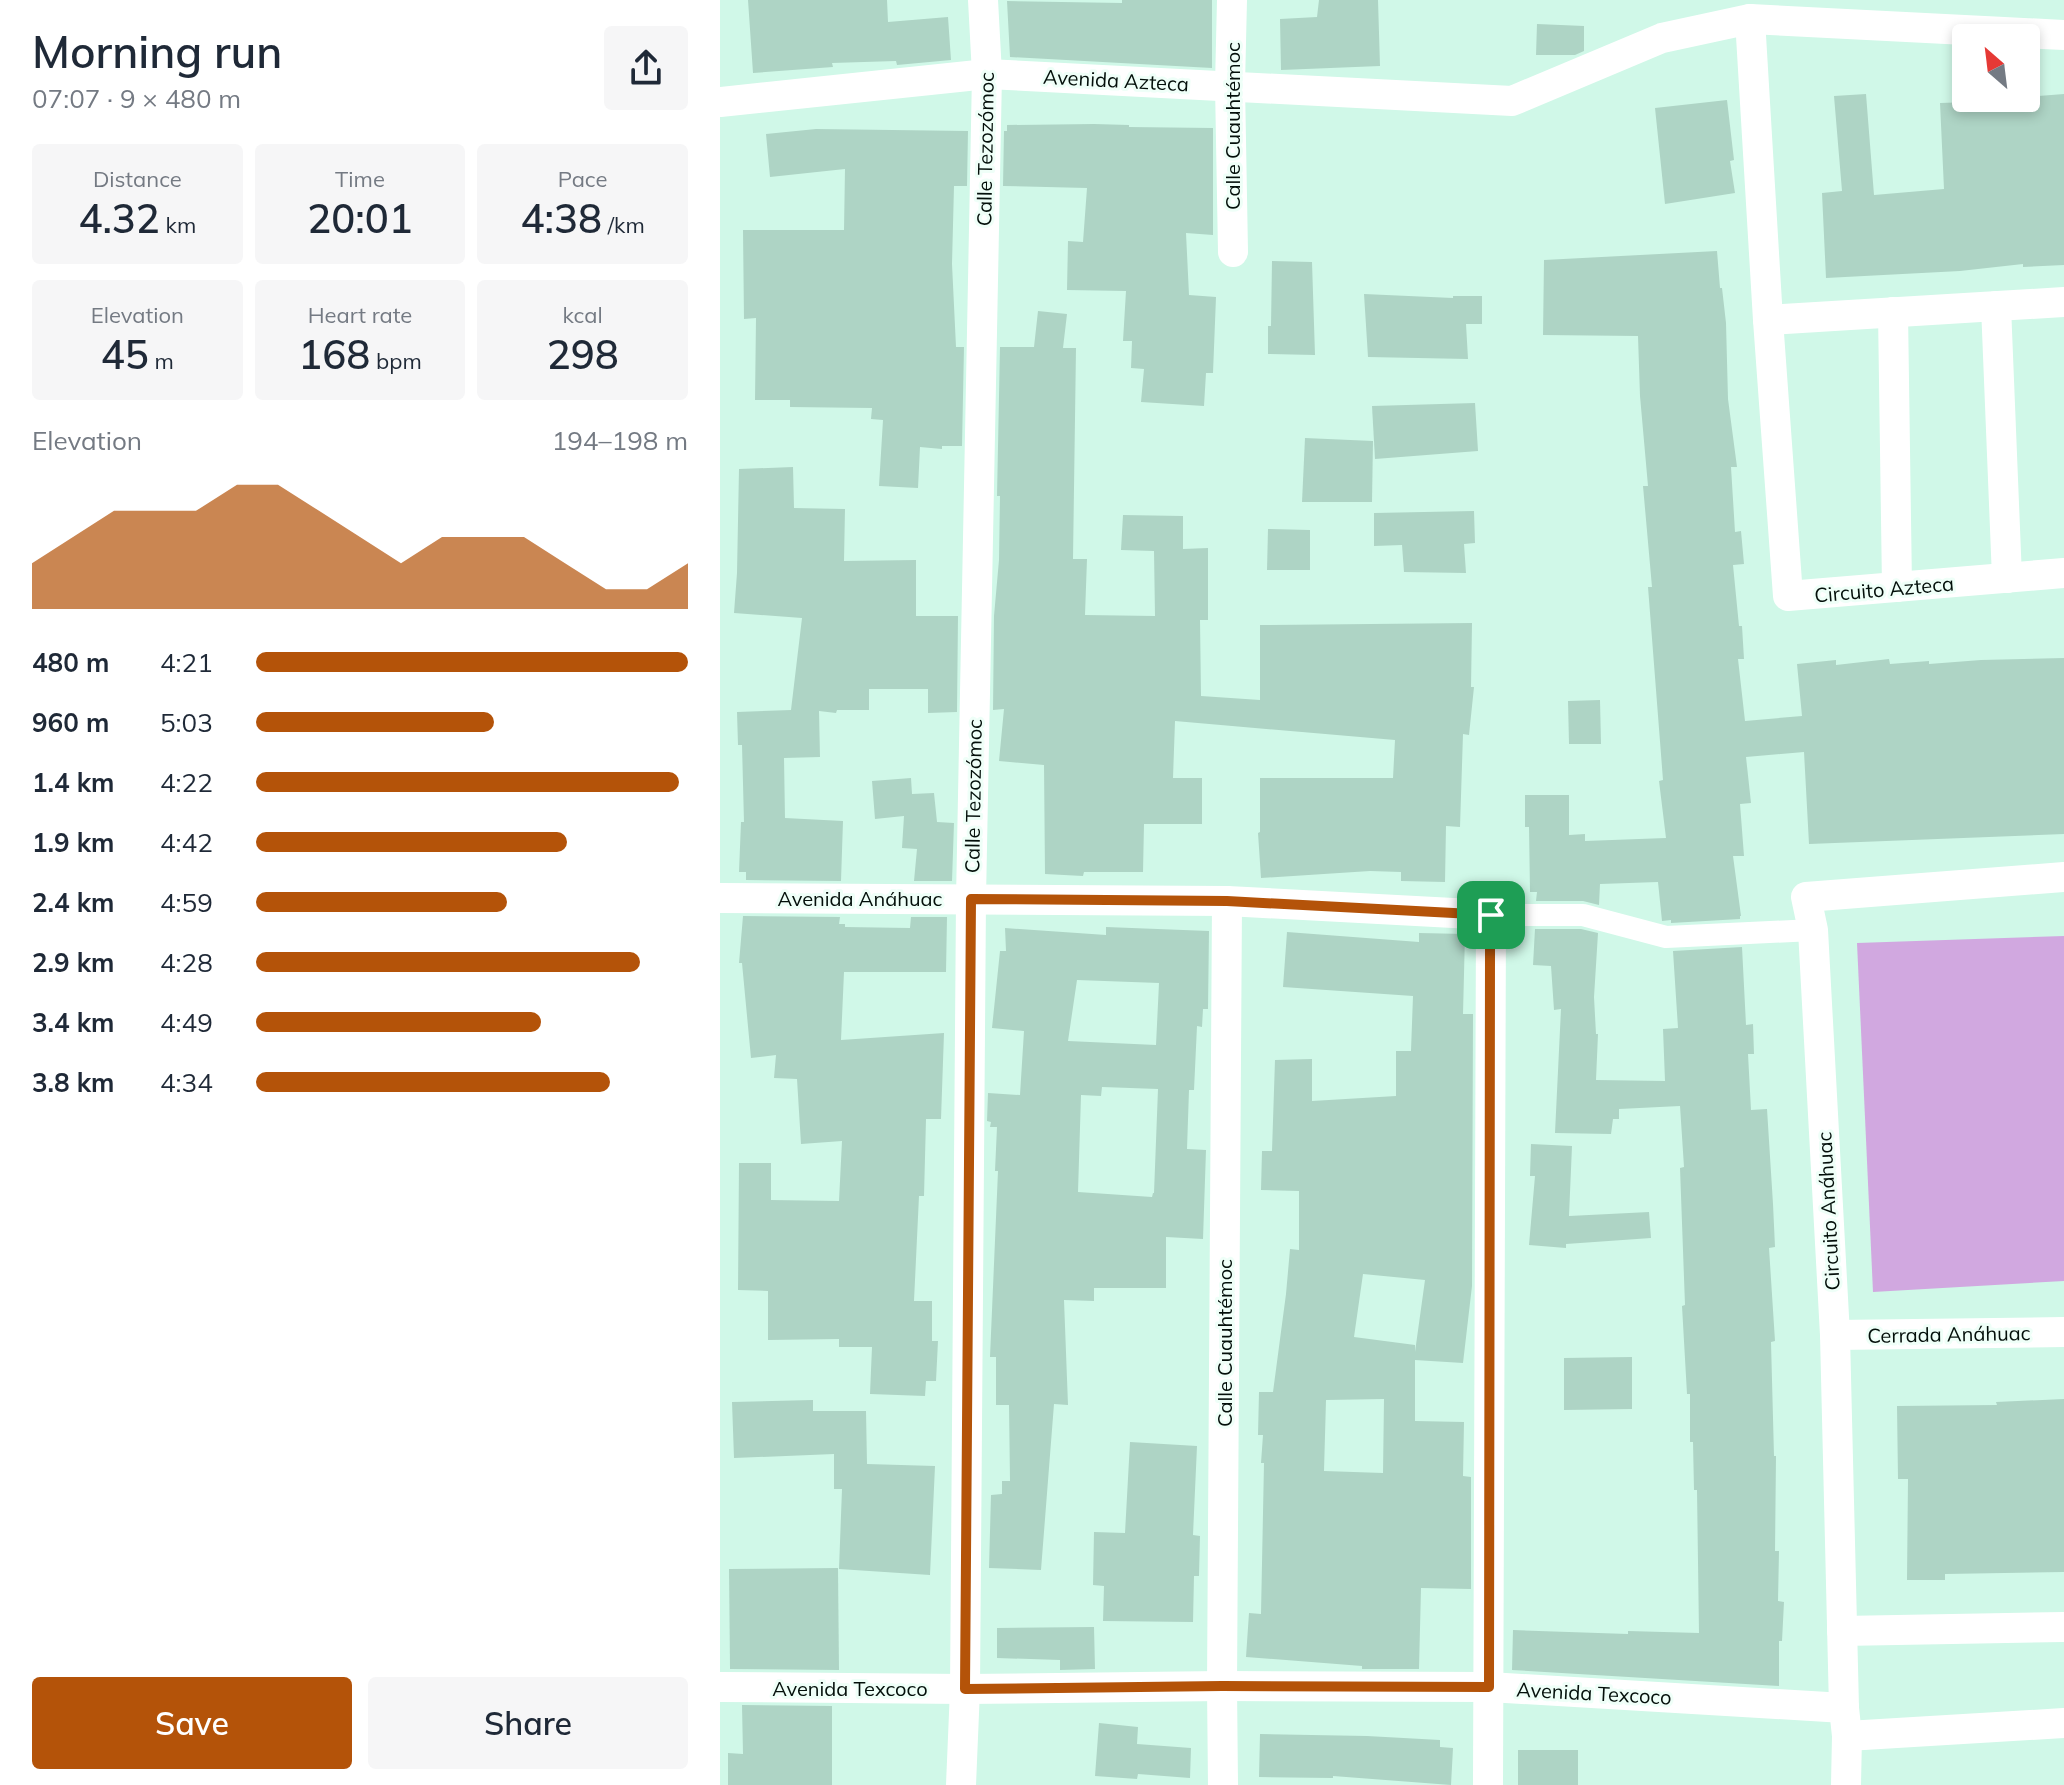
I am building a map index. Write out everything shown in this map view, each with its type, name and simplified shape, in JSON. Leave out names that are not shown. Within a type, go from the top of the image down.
[{"type":"street","name":"Calle Tezozómoc","points":[[961,1785],[965,1689],[971,899],[987,74],[983,0]]},
{"type":"street","name":"Calle Cuauhtémoc","points":[[1232,0],[1233,252]]},
{"type":"street","name":"Avenida Azteca","points":[[720,102],[987,74],[1512,101],[1662,38],[1750,19]]},
{"type":"street","points":[[1750,19],[2064,35]]},
{"type":"street","name":"Circuito Azteca","points":[[1750,19],[1788,596],[2064,573]]},
{"type":"street","points":[[1768,320],[2064,302]]},
{"type":"street","points":[[1996,306],[2007,578]]},
{"type":"street","points":[[1893,312],[1897,587]]},
{"type":"street","name":"Circuito Anáhuac","points":[[1846,1785],[1835,1335],[1813,930],[1806,897],[2064,877]]},
{"type":"street","name":"Avenida Anáhuac","points":[[720,898],[1227,901],[1491,915],[1583,915],[1666,937],[1813,930]]},
{"type":"street","name":"Calle Cuauhtémoc","points":[[1223,1785],[1227,901]]},
{"type":"street","points":[[1488,1785],[1491,915]]},
{"type":"street","name":"Cerrada Anáhuac","points":[[1835,1335],[2064,1332]]},
{"type":"street","points":[[1842,1631],[2064,1627]]},
{"type":"street","name":"Avenida Texcoco","points":[[720,1687],[1489,1687],[1845,1722],[2064,1723]]},
{"type":"shaded area","points":[[2064,936],[2064,1281],[1873,1292],[1857,943]]},
{"type":"building","points":[[748,0],[887,0],[888,22],[948,17],[951,60],[897,65],[896,61],[832,63],[833,67],[753,73]]},
{"type":"building","points":[[1122,0],[1212,0],[1212,68],[1010,57],[1007,1],[1122,3]]},
{"type":"building","points":[[1319,0],[1378,0],[1380,66],[1281,70],[1280,19],[1317,17]]},
{"type":"building","points":[[1537,24],[1584,26],[1584,51],[1575,55],[1536,55]]},
{"type":"building","points":[[1866,94],[1874,195],[1944,189],[1940,103],[1952,103],[1952,112],[2040,112],[2040,96],[2064,94],[2064,265],[2023,267],[2023,264],[1960,271],[1826,278],[1822,193],[1842,191],[1834,96]]},
{"type":"building","points":[[1727,100],[1735,193],[1665,204],[1655,108]]},
{"type":"building","points":[[1007,125],[1213,128],[1213,235],[1186,233],[1189,295],[1216,297],[1213,373],[1206,373],[1204,406],[1141,402],[1144,369],[1131,368],[1132,341],[1123,341],[1126,291],[1067,290],[1068,241],[1083,242],[1087,188],[1003,186],[1004,131],[1007,131]]},
{"type":"building","points":[[816,129],[968,131],[967,186],[954,186],[952,264],[956,347],[964,347],[962,446],[942,446],[942,449],[920,447],[918,488],[879,486],[883,420],[871,419],[872,408],[790,407],[790,400],[755,400],[756,318],[744,319],[743,230],[844,230],[845,169],[770,177],[766,134]]},
{"type":"building","points":[[1717,251],[1726,323],[1728,399],[1737,467],[1731,467],[1735,532],[1741,531],[1744,564],[1733,565],[1739,626],[1742,626],[1744,659],[1738,659],[1745,721],[1802,716],[1797,664],[1836,660],[1836,665],[1889,659],[1890,664],[1929,661],[1929,664],[2064,658],[2064,834],[1809,844],[1804,752],[1746,757],[1751,803],[1740,804],[1744,856],[1733,856],[1740,919],[1662,921],[1658,882],[1600,884],[1599,905],[1583,901],[1536,901],[1537,892],[1530,892],[1525,795],[1569,795],[1569,835],[1585,834],[1585,841],[1666,838],[1659,781],[1663,780],[1648,587],[1652,587],[1643,486],[1648,486],[1638,336],[1543,335],[1544,260]]},
{"type":"building","points":[[1272,261],[1312,262],[1315,355],[1268,354]]},
{"type":"building","points":[[1364,294],[1453,298],[1482,296],[1482,324],[1466,324],[1468,359],[1368,357]]},
{"type":"building","points":[[1038,311],[1067,314],[1063,348],[1076,348],[1073,559],[1087,559],[1085,615],[1155,616],[1154,551],[1121,550],[1123,515],[1183,516],[1183,549],[1208,548],[1208,620],[1200,620],[1201,696],[1260,700],[1260,625],[1472,623],[1471,687],[1474,687],[1469,735],[1463,734],[1460,827],[1446,826],[1445,882],[1401,881],[1401,872],[1370,871],[1261,878],[1258,833],[1260,778],[1393,778],[1395,740],[1175,721],[1173,778],[1202,778],[1202,824],[1144,824],[1143,872],[1084,872],[1083,876],[1045,874],[1044,765],[999,761],[1004,709],[993,710],[994,616],[999,560],[1000,347],[1034,347]]},
{"type":"building","points":[[1475,403],[1478,451],[1375,459],[1372,406]]},
{"type":"building","points":[[1305,438],[1373,441],[1372,502],[1302,502]]},
{"type":"building","points":[[793,467],[794,508],[845,509],[844,561],[916,560],[916,616],[958,616],[957,712],[928,713],[928,689],[869,689],[869,710],[819,711],[820,757],[784,758],[785,818],[843,821],[841,881],[746,880],[746,872],[739,872],[741,822],[744,822],[742,745],[738,745],[737,712],[791,710],[802,618],[734,613],[739,469]]},
{"type":"building","points":[[1474,511],[1475,543],[1464,544],[1466,573],[1404,572],[1402,545],[1374,546],[1374,513]]},
{"type":"building","points":[[1268,529],[1310,530],[1310,570],[1267,570]]},
{"type":"building","points":[[1600,700],[1601,744],[1569,744],[1568,701]]},
{"type":"building","points":[[911,778],[912,794],[934,793],[937,822],[954,823],[952,881],[914,881],[917,849],[902,848],[904,816],[875,819],[872,781]]},
{"type":"building","points":[[743,916],[840,917],[839,924],[845,924],[845,927],[910,928],[911,917],[947,917],[946,972],[844,972],[841,1040],[944,1033],[941,1119],[926,1119],[924,1196],[919,1196],[914,1301],[932,1301],[932,1341],[938,1341],[936,1381],[926,1381],[925,1396],[870,1394],[872,1347],[839,1347],[839,1339],[768,1340],[768,1291],[738,1290],[739,1163],[771,1163],[771,1200],[839,1201],[842,1141],[801,1144],[797,1079],[774,1078],[776,1055],[751,1058],[742,963],[739,963]]},
{"type":"building","points":[[1106,927],[1209,931],[1208,1009],[1203,1009],[1202,1027],[1197,1026],[1194,1090],[1189,1090],[1187,1149],[1206,1150],[1203,1239],[1166,1237],[1166,1288],[1094,1288],[1094,1301],[1064,1300],[1068,1405],[1054,1404],[1041,1570],[989,1568],[991,1495],[1002,1494],[1002,1481],[1010,1481],[1009,1405],[996,1405],[996,1357],[990,1357],[998,1171],[995,1171],[997,1127],[990,1127],[991,1122],[987,1121],[988,1093],[1020,1095],[1024,1031],[992,1028],[1000,951],[1006,951],[1005,928],[1106,935]],"holes":[[[1077,980],[1159,983],[1156,1045],[1068,1041]],[[1102,1087],[1158,1089],[1152,1197],[1078,1192],[1081,1095],[1101,1096]]]},
{"type":"building","points":[[1535,929],[1581,929],[1598,933],[1594,997],[1598,1034],[1596,1080],[1665,1081],[1663,1029],[1678,1028],[1673,951],[1742,947],[1746,1025],[1753,1024],[1754,1054],[1748,1054],[1751,1110],[1767,1109],[1773,1204],[1775,1247],[1769,1248],[1775,1341],[1771,1342],[1776,1456],[1775,1551],[1779,1551],[1778,1601],[1784,1602],[1782,1641],[1779,1641],[1779,1686],[1512,1670],[1513,1630],[1699,1633],[1697,1490],[1694,1490],[1693,1442],[1690,1442],[1690,1394],[1687,1394],[1682,1306],[1685,1305],[1680,1168],[1684,1167],[1680,1106],[1619,1109],[1619,1119],[1613,1119],[1611,1134],[1555,1133],[1561,1009],[1554,1010],[1551,966],[1533,965]]},
{"type":"building","points":[[1287,932],[1419,942],[1419,933],[1465,934],[1463,1014],[1473,1014],[1472,1286],[1463,1363],[1415,1360],[1415,1421],[1464,1422],[1463,1476],[1471,1477],[1471,1589],[1421,1588],[1419,1669],[1362,1669],[1362,1666],[1246,1657],[1249,1613],[1261,1614],[1264,1463],[1261,1463],[1263,1435],[1258,1435],[1259,1392],[1273,1392],[1290,1249],[1299,1250],[1299,1191],[1261,1190],[1262,1151],[1272,1151],[1275,1060],[1312,1059],[1312,1101],[1396,1096],[1396,1051],[1411,1051],[1413,996],[1283,987]],"holes":[[[1363,1274],[1425,1280],[1415,1352],[1415,1345],[1354,1337]],[[1384,1399],[1383,1473],[1324,1471],[1326,1400]]]},
{"type":"building","points":[[1531,1144],[1572,1146],[1569,1216],[1649,1212],[1651,1238],[1566,1244],[1566,1248],[1529,1245],[1535,1176],[1530,1176]]},
{"type":"building","points":[[1632,1357],[1632,1409],[1564,1410],[1564,1358]]},
{"type":"building","points":[[2064,1399],[2064,1572],[1945,1574],[1945,1580],[1907,1580],[1908,1479],[1898,1479],[1897,1406],[1997,1405],[1996,1402]]},
{"type":"building","points":[[813,1400],[813,1411],[866,1411],[867,1464],[935,1466],[930,1575],[839,1569],[842,1489],[834,1489],[834,1454],[734,1458],[732,1402]]},
{"type":"building","points":[[1130,1442],[1197,1446],[1193,1535],[1200,1536],[1199,1576],[1194,1576],[1193,1622],[1103,1621],[1104,1586],[1093,1585],[1094,1532],[1125,1533]]},
{"type":"building","points":[[838,1568],[839,1670],[730,1669],[729,1569]]},
{"type":"building","points":[[1094,1627],[1095,1669],[1060,1670],[1060,1660],[997,1658],[997,1628]]},
{"type":"building","points":[[742,1705],[832,1706],[832,1785],[728,1785],[728,1753],[743,1754]]},
{"type":"building","points":[[1099,1723],[1138,1727],[1137,1744],[1191,1748],[1190,1778],[1138,1774],[1137,1779],[1095,1776]]},
{"type":"building","points":[[1260,1734],[1440,1740],[1440,1747],[1453,1748],[1451,1785],[1333,1776],[1259,1777]]},
{"type":"building","points":[[1518,1750],[1578,1750],[1578,1785],[1518,1785]]},
{"type":"route","points":[[971,899],[1227,901],[1491,915],[1489,1687],[965,1689],[971,899]]}]
